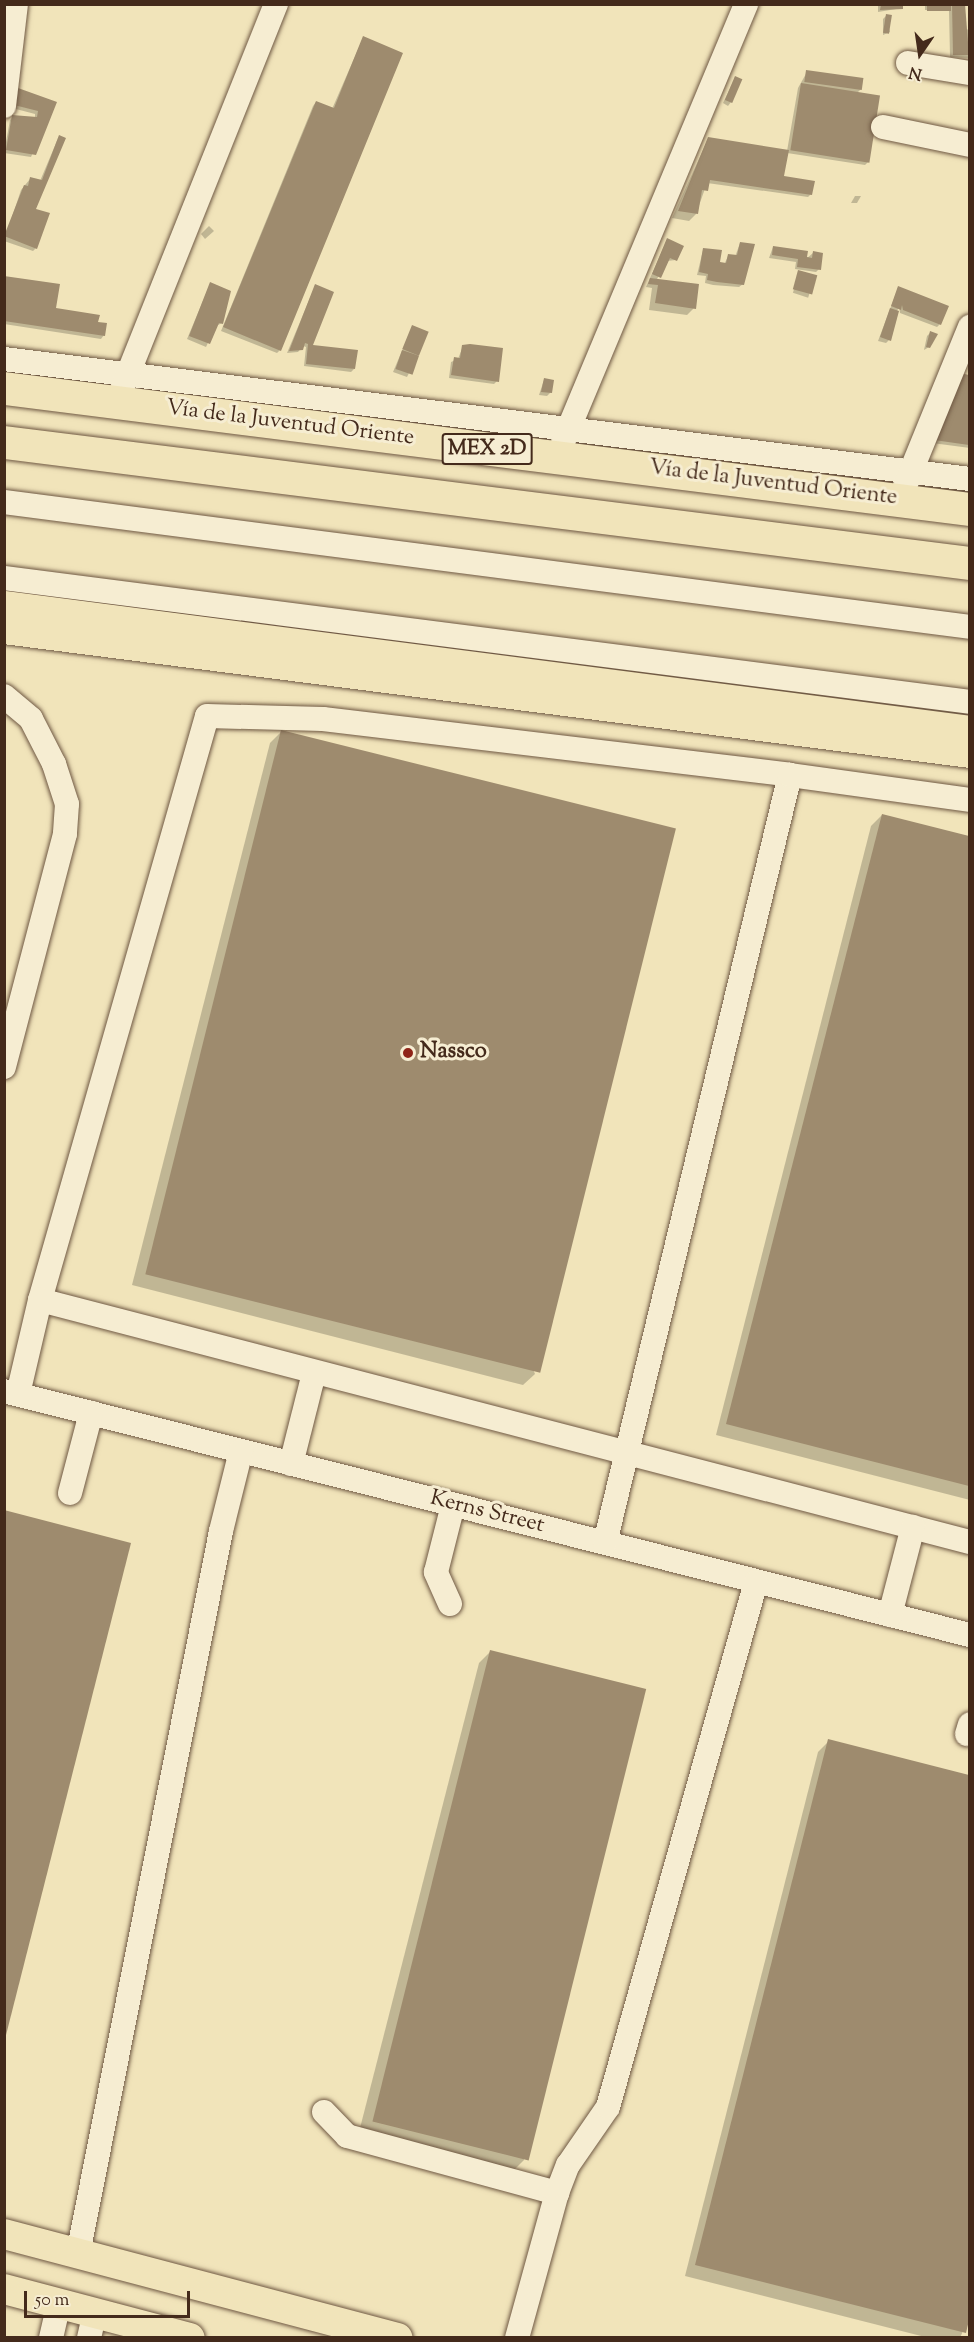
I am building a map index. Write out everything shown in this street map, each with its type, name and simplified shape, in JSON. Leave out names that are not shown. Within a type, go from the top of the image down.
[{"type":"highway","name":"Vía de la Juventud Oriente","points":[[4,388],[122,388],[905,485],[969,509]]},
{"type":"highway","name":"MEX 2D","points":[[4,442],[969,563]]},
{"type":"main road","points":[[4,606],[969,731]]},
{"type":"main road","points":[[4,629],[969,753]]},
{"type":"main road","points":[[4,2234],[398,2337]]},
{"type":"main road","points":[[4,2289],[59,2303],[92,2325],[190,2337]]},
{"type":"street","points":[[4,106],[16,4]]},
{"type":"street","points":[[4,359],[122,388],[276,4]]},
{"type":"street","points":[[562,443],[746,4]]},
{"type":"street","points":[[908,63],[969,73]]},
{"type":"street","points":[[883,127],[969,146]]},
{"type":"street","points":[[969,327],[905,485],[969,478]]},
{"type":"street","points":[[4,502],[969,627]]},
{"type":"street","points":[[4,578],[969,702]]},
{"type":"street","points":[[4,696],[31,719],[54,764],[67,804],[65,834],[4,1067]]},
{"type":"street","points":[[11,1392],[40,1300],[207,716],[323,719],[790,775],[969,800]]},
{"type":"street","points":[[605,1543],[790,775]]},
{"type":"street","points":[[40,1300],[969,1542]]},
{"type":"street","points":[[291,1464],[314,1373]]},
{"type":"street","name":"Kerns Street","points":[[11,1392],[969,1635]]},
{"type":"street","points":[[70,1493],[91,1413]]},
{"type":"street","points":[[78,2254],[221,1531],[241,1451]]},
{"type":"street","points":[[450,1604],[436,1572],[453,1505]]},
{"type":"street","points":[[890,1615],[913,1527]]},
{"type":"street","points":[[517,2337],[557,2193],[568,2165],[608,2107],[756,1582]]},
{"type":"street","points":[[324,2112],[347,2136],[557,2193]]},
{"type":"street","points":[[51,2337],[59,2303]]},
{"type":"building","points":[[927,4],[951,4],[951,11],[927,11]]},
{"type":"building","points":[[952,4],[965,4],[969,55],[953,55]]},
{"type":"building","points":[[881,5],[903,5],[903,9],[880,10]]},
{"type":"building","points":[[886,14],[892,15],[889,34],[883,33]]},
{"type":"building","points":[[363,36],[403,53],[281,351],[223,327],[316,101],[334,108]]},
{"type":"building","points":[[806,70],[863,78],[862,90],[804,82]]},
{"type":"building","points":[[735,76],[742,79],[732,103],[725,100]]},
{"type":"building","points":[[801,83],[880,96],[869,163],[790,150]]},
{"type":"building","points":[[18,88],[57,102],[36,155],[6,150],[12,115],[37,117],[38,111],[14,105]]},
{"type":"building","points":[[59,135],[66,138],[36,209],[50,213],[37,249],[4,236],[24,185],[28,186],[30,177],[42,180]]},
{"type":"building","points":[[708,137],[789,150],[784,176],[815,181],[812,195],[710,180],[708,191],[702,190],[698,214],[678,211]]},
{"type":"building","points":[[667,238],[684,246],[677,261],[670,258],[661,278],[652,274]]},
{"type":"building","points":[[740,242],[755,244],[744,285],[707,280],[708,274],[699,272],[703,248],[722,250],[720,262],[726,263],[728,254],[737,255]]},
{"type":"building","points":[[773,246],[808,251],[807,257],[812,258],[813,251],[823,253],[821,270],[797,267],[798,259],[772,255]]},
{"type":"building","points":[[798,270],[817,275],[812,294],[793,289]]},
{"type":"building","points":[[4,276],[60,284],[56,308],[100,315],[98,322],[107,323],[105,336],[4,321]]},
{"type":"building","points":[[650,278],[699,284],[696,309],[655,303],[658,285],[648,284]]},
{"type":"building","points":[[210,282],[231,291],[223,324],[219,323],[210,344],[189,336]]},
{"type":"building","points":[[315,284],[334,292],[313,345],[358,350],[355,369],[306,364],[308,344],[305,343],[303,350],[289,351]]},
{"type":"building","points":[[898,286],[949,306],[941,325],[903,310],[902,305],[901,310],[891,306]]},
{"type":"building","points":[[890,308],[899,311],[891,341],[880,337]]},
{"type":"building","points":[[412,325],[429,332],[419,356],[402,349]]},
{"type":"building","points":[[930,331],[938,334],[930,348],[926,347]]},
{"type":"building","points":[[462,345],[503,348],[499,382],[451,375],[454,357],[460,358]]},
{"type":"building","points":[[402,350],[419,356],[413,375],[395,369]]},
{"type":"building","points":[[960,373],[969,375],[969,445],[934,440]]},
{"type":"building","points":[[544,378],[554,380],[552,393],[541,392]]},
{"type":"building","name":"Nassco","points":[[281,730],[676,828],[540,1373],[145,1274]]},
{"type":"building","points":[[882,814],[969,836],[969,1486],[726,1424]]},
{"type":"building","points":[[4,1510],[131,1543],[5,2039],[4,2039]]},
{"type":"building","points":[[490,1650],[646,1689],[529,2161],[372,2122]]},
{"type":"building","points":[[828,1739],[969,1775],[969,2320],[966,2333],[695,2265]]},
{"type":"place","name":"Nassco","points":[[408,1053]]}]
